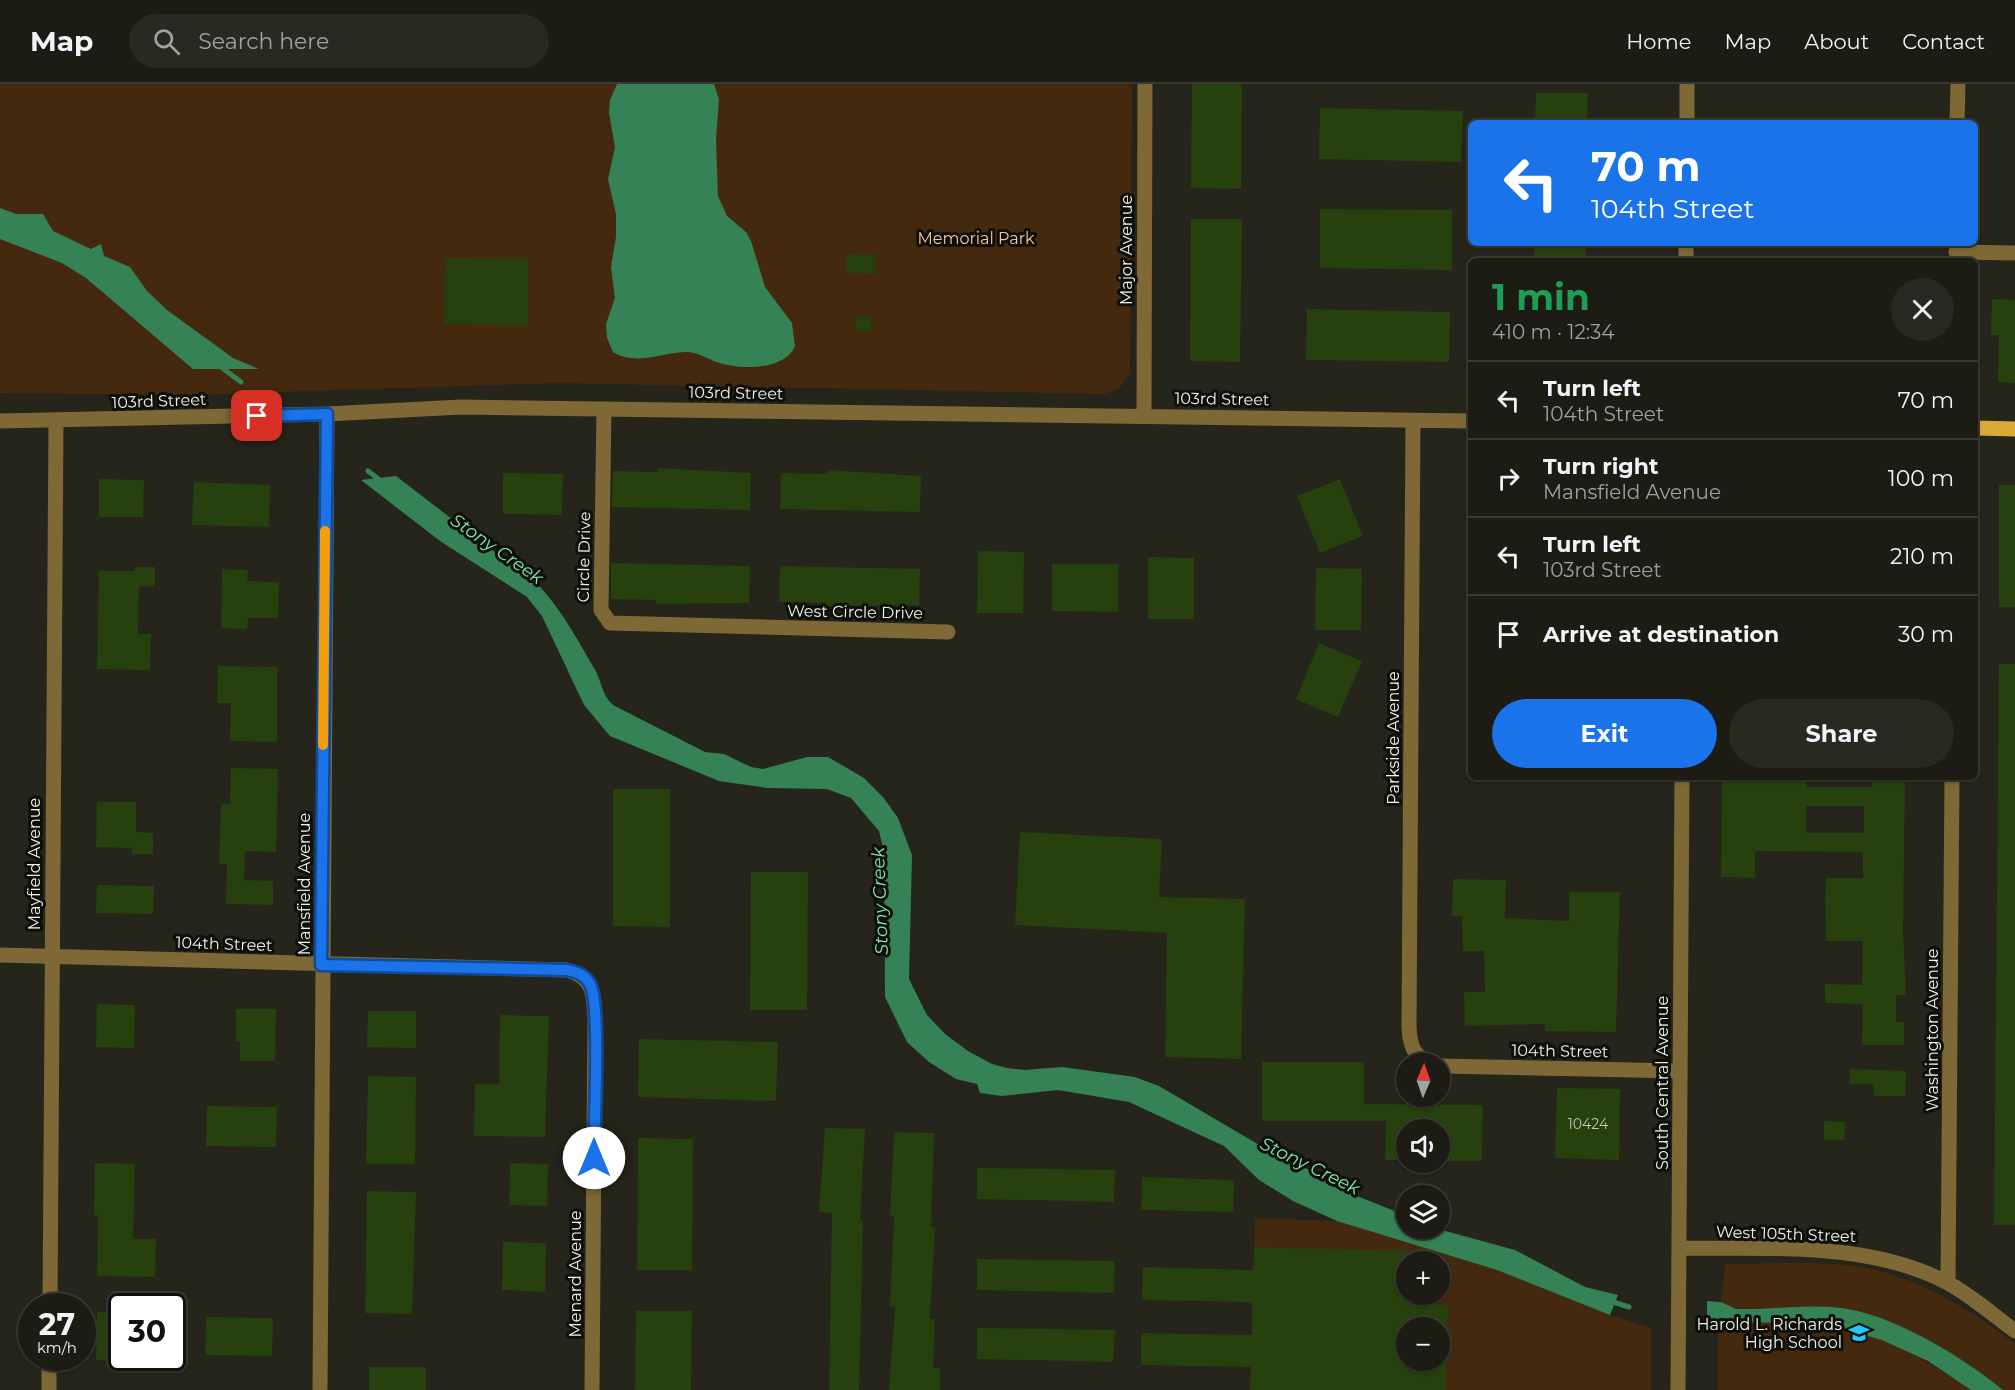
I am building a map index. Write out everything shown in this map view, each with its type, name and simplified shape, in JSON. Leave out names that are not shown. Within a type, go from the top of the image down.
[{"type":"main road","points":[[1978,428],[2015,429]]},
{"type":"street","name":"Major Avenue","points":[[1144,416],[1145,84]]},
{"type":"street","points":[[1687,84],[1687,120]]},
{"type":"street","points":[[1957,120],[1958,84]]},
{"type":"street","points":[[1956,252],[2015,253]]},
{"type":"street","name":"103rd Street","points":[[0,421],[56,422],[327,414],[460,407],[1468,421]]},
{"type":"street","name":"Circle Drive","points":[[604,409],[601,610],[610,623],[761,629]]},
{"type":"street","name":"Mansfield Avenue","points":[[320,1390],[323,1238],[321,965],[327,414]]},
{"type":"street","name":"Parkside Avenue","points":[[1413,420],[1409,1027],[1410,1042],[1414,1053]]},
{"type":"street","name":"Mayfield Avenue","points":[[50,1293],[56,422]]},
{"type":"street","name":"West Circle Drive","points":[[761,629],[948,632]]},
{"type":"street","name":"South Central Avenue","points":[[1678,1390],[1682,780]]},
{"type":"street","name":"Washington Avenue","points":[[1948,1283],[1952,780]]},
{"type":"street","name":"104th Street","points":[[0,955],[567,970],[588,980]]},
{"type":"street","name":"Menard Avenue","points":[[588,980],[592,989],[595,1020],[592,1390]]},
{"type":"street","name":"104th Street","points":[[1450,1066],[1680,1071]]},
{"type":"street","name":"West 105th Street","points":[[1679,1248],[1825,1251],[1893,1262],[1948,1283],[2015,1331]]},
{"type":"street","points":[[49,1371],[49,1390]]},
{"type":"green space","name":"Memorial Park","points":[[0,84],[1132,84],[1130,373],[1119,389],[1104,394],[559,383],[188,395],[0,393]]},
{"type":"green space","points":[[1255,1218],[1337,1221],[1435,1251],[1396,1251],[1396,1305],[1450,1305],[1450,1256],[1497,1270],[1610,1315],[1651,1328],[1651,1390],[1250,1390]]},
{"type":"green space","points":[[1725,1264],[1848,1265],[1871,1269],[1915,1283],[1957,1304],[2015,1344],[2015,1390],[2003,1390],[1969,1365],[1927,1339],[1883,1319],[1861,1312],[1841,1308],[1815,1307],[1736,1309],[1721,1302]]},
{"type":"green space","points":[[1718,1322],[1808,1324],[1856,1332],[1908,1352],[1971,1390],[1718,1390]]},
{"type":"shaded area","points":[[617,84],[714,84],[719,99],[716,140],[718,196],[727,216],[746,232],[765,287],[792,323],[795,346],[782,360],[762,366],[740,367],[720,363],[690,352],[649,358],[631,358],[613,352],[607,338],[606,324],[615,298],[611,267],[616,237],[616,214],[608,179],[615,147],[609,113],[610,100]]},
{"type":"shaded area","points":[[0,208],[16,214],[43,214],[53,231],[91,249],[101,244],[104,256],[130,267],[147,291],[167,310],[233,358],[259,369],[193,369],[86,278],[62,263],[0,239]]},
{"type":"shaded area","points":[[396,476],[531,578],[565,620],[597,673],[606,696],[613,705],[705,752],[724,754],[751,767],[763,769],[807,757],[828,757],[864,778],[883,797],[898,818],[912,855],[909,979],[927,1015],[945,1034],[968,1051],[992,1064],[1007,1068],[1024,1070],[1062,1067],[1135,1077],[1159,1086],[1290,1163],[1313,1171],[1327,1184],[1396,1212],[1396,1239],[1450,1239],[1450,1232],[1515,1250],[1585,1287],[1618,1295],[1610,1315],[1497,1270],[1450,1256],[1450,1251],[1435,1251],[1337,1221],[1293,1201],[1259,1180],[1224,1146],[1129,1102],[1058,1090],[1002,1096],[980,1093],[977,1084],[956,1079],[929,1062],[907,1042],[885,997],[884,852],[879,831],[851,798],[827,789],[767,788],[719,781],[610,736],[584,705],[542,616],[527,597],[440,541],[361,480]]},
{"type":"shaded area","points":[[1707,1301],[1721,1302],[1736,1309],[1815,1307],[1841,1308],[1861,1312],[1905,1328],[1927,1339],[1969,1365],[2003,1390],[1971,1390],[1928,1361],[1882,1340],[1841,1328],[1801,1323],[1707,1322]]},
{"type":"building","points":[[1192,84],[1242,84],[1241,189],[1191,188]]},
{"type":"building","points":[[1536,93],[1588,93],[1587,120],[1535,120]]},
{"type":"building","points":[[1320,108],[1463,111],[1461,162],[1319,159]]},
{"type":"building","points":[[1320,209],[1452,210],[1452,270],[1320,268]]},
{"type":"building","points":[[1191,219],[1242,219],[1240,362],[1190,361]]},
{"type":"building","points":[[1534,246],[1586,246],[1586,258],[1534,258]]},
{"type":"building","points":[[847,254],[876,255],[875,274],[846,273]]},
{"type":"building","points":[[445,258],[528,259],[528,325],[444,324]]},
{"type":"building","points":[[1992,299],[2015,300],[2015,383],[1998,382],[1999,335],[1991,335]]},
{"type":"building","points":[[1307,309],[1450,312],[1449,362],[1306,360]]},
{"type":"building","points":[[856,316],[871,316],[871,331],[856,331]]},
{"type":"building","points":[[658,468],[751,473],[750,510],[612,507],[613,471],[658,472]]},
{"type":"building","points":[[828,470],[921,476],[920,512],[780,509],[781,473],[828,474]]},
{"type":"building","points":[[503,473],[563,474],[562,515],[503,514]]},
{"type":"building","points":[[99,479],[144,480],[143,517],[99,517]]},
{"type":"building","points":[[1340,479],[1363,536],[1320,553],[1297,496]]},
{"type":"building","points":[[194,482],[270,485],[269,527],[192,525]]},
{"type":"building","points":[[1999,485],[2015,485],[2015,607],[1999,607]]},
{"type":"building","points":[[978,551],[1024,552],[1023,613],[977,613]]},
{"type":"building","points":[[1148,557],[1194,558],[1194,619],[1148,619]]},
{"type":"building","points":[[611,563],[750,566],[749,603],[656,604],[656,600],[611,599]]},
{"type":"building","points":[[1052,564],[1118,564],[1118,612],[1052,611]]},
{"type":"building","points":[[780,566],[920,569],[919,605],[826,607],[826,603],[779,602]]},
{"type":"building","points":[[135,567],[155,567],[155,587],[139,586],[138,634],[151,634],[150,670],[97,669],[99,571],[135,571]]},
{"type":"building","points":[[1316,568],[1362,569],[1361,630],[1315,630]]},
{"type":"building","points":[[222,569],[248,570],[247,581],[279,582],[278,618],[248,618],[247,629],[221,628]]},
{"type":"building","points":[[1319,643],[1362,661],[1338,717],[1296,699]]},
{"type":"building","points":[[1999,664],[2015,664],[2015,1225],[1994,1225]]},
{"type":"building","points":[[218,666],[277,667],[277,742],[230,741],[231,703],[217,703]]},
{"type":"building","points":[[231,768],[278,769],[276,852],[245,851],[244,880],[273,881],[273,905],[226,904],[227,864],[219,864],[221,804],[230,804]]},
{"type":"building","points":[[1722,780],[1806,780],[1806,787],[1872,787],[1872,780],[1905,780],[1903,930],[1906,995],[1896,995],[1896,1022],[1904,1022],[1904,1045],[1862,1045],[1863,1004],[1825,1003],[1825,984],[1862,985],[1863,941],[1826,941],[1825,896],[1826,878],[1863,878],[1863,852],[1755,851],[1755,878],[1721,877]],"holes":[[[1806,806],[1864,806],[1864,833],[1806,833]]]},
{"type":"building","points":[[613,789],[670,789],[670,927],[613,926]]},
{"type":"building","points":[[97,802],[136,802],[136,832],[153,833],[153,854],[132,854],[132,848],[96,847]]},
{"type":"building","points":[[1020,832],[1162,839],[1159,897],[1245,899],[1241,1059],[1165,1057],[1167,933],[1015,925]]},
{"type":"building","points":[[751,872],[808,872],[807,1010],[750,1010]]},
{"type":"building","points":[[1453,879],[1506,880],[1505,918],[1569,921],[1569,892],[1620,892],[1616,1032],[1545,1031],[1545,1024],[1465,1026],[1464,992],[1485,992],[1484,951],[1463,951],[1462,916],[1452,916]]},
{"type":"building","points":[[97,885],[154,886],[153,914],[96,913]]},
{"type":"building","points":[[97,1004],[135,1005],[134,1048],[96,1047]]},
{"type":"building","points":[[236,1009],[276,1009],[275,1061],[240,1061],[240,1041],[236,1041]]},
{"type":"building","points":[[368,1011],[416,1011],[416,1048],[367,1047]]},
{"type":"building","points":[[500,1015],[549,1016],[545,1137],[474,1136],[475,1084],[499,1084]]},
{"type":"building","points":[[639,1039],[778,1042],[776,1101],[638,1097]]},
{"type":"building","points":[[1262,1062],[1364,1062],[1364,1104],[1396,1104],[1396,1107],[1483,1105],[1482,1161],[1450,1161],[1450,1119],[1396,1119],[1396,1160],[1385,1160],[1386,1121],[1262,1121]]},
{"type":"building","points":[[1850,1069],[1906,1071],[1905,1096],[1874,1096],[1874,1084],[1850,1084]]},
{"type":"building","points":[[368,1076],[416,1077],[415,1164],[366,1164]]},
{"type":"building","points":[[1557,1088],[1620,1089],[1619,1160],[1555,1158]]},
{"type":"building","points":[[207,1106],[277,1107],[276,1147],[206,1146]]},
{"type":"building","points":[[1824,1121],[1845,1122],[1844,1140],[1824,1140]]},
{"type":"building","points":[[825,1128],[865,1129],[860,1221],[863,1221],[859,1390],[829,1390],[832,1213],[819,1212]]},
{"type":"building","points":[[894,1132],[934,1133],[931,1227],[935,1227],[930,1319],[935,1319],[933,1368],[940,1368],[940,1390],[889,1390],[895,1307],[890,1307],[894,1216],[890,1216]]},
{"type":"building","points":[[638,1138],[693,1139],[692,1270],[637,1270]]},
{"type":"building","points":[[95,1163],[135,1164],[133,1239],[156,1239],[155,1277],[97,1276],[98,1216],[94,1215]]},
{"type":"building","points":[[510,1163],[548,1164],[547,1206],[509,1205]]},
{"type":"building","points":[[977,1168],[1115,1170],[1114,1202],[977,1199]]},
{"type":"building","points":[[1142,1177],[1234,1180],[1233,1212],[1141,1210]]},
{"type":"building","points":[[367,1191],[416,1192],[412,1314],[365,1313]]},
{"type":"building","points":[[503,1242],[546,1243],[545,1292],[502,1290]]},
{"type":"building","points":[[1254,1247],[1407,1251],[1396,1251],[1396,1305],[1448,1305],[1447,1317],[1396,1317],[1396,1371],[1446,1371],[1446,1390],[1250,1390],[1251,1367],[1141,1365],[1141,1333],[1252,1335],[1252,1302],[1142,1300],[1143,1267],[1253,1270]]},
{"type":"building","points":[[977,1259],[1115,1261],[1114,1293],[977,1290]]},
{"type":"building","points":[[636,1311],[692,1311],[691,1390],[635,1390]]},
{"type":"building","points":[[97,1312],[108,1312],[108,1360],[96,1360]]},
{"type":"building","points":[[206,1317],[273,1318],[272,1356],[205,1355]]},
{"type":"building","points":[[977,1328],[1115,1330],[1113,1362],[977,1359]]},
{"type":"building","points":[[369,1367],[426,1367],[426,1390],[369,1390]]},
{"type":"waterway","name":"Stony Creek","points":[[221,367],[241,382]]},
{"type":"waterway","name":"Stony Creek","points":[[368,471],[381,481]]},
{"type":"waterway","name":"Stony Creek","points":[[1610,1301],[1629,1307]]},
{"type":"slow traffic","points":[[323,745],[325,531]]},
{"type":"place","name":"Harold L. Richards High School","points":[[1859,1333]]},
{"type":"route","points":[[257,416],[327,414],[321,965],[567,970],[585,977],[591,985],[594,998],[594,1158]]}]
